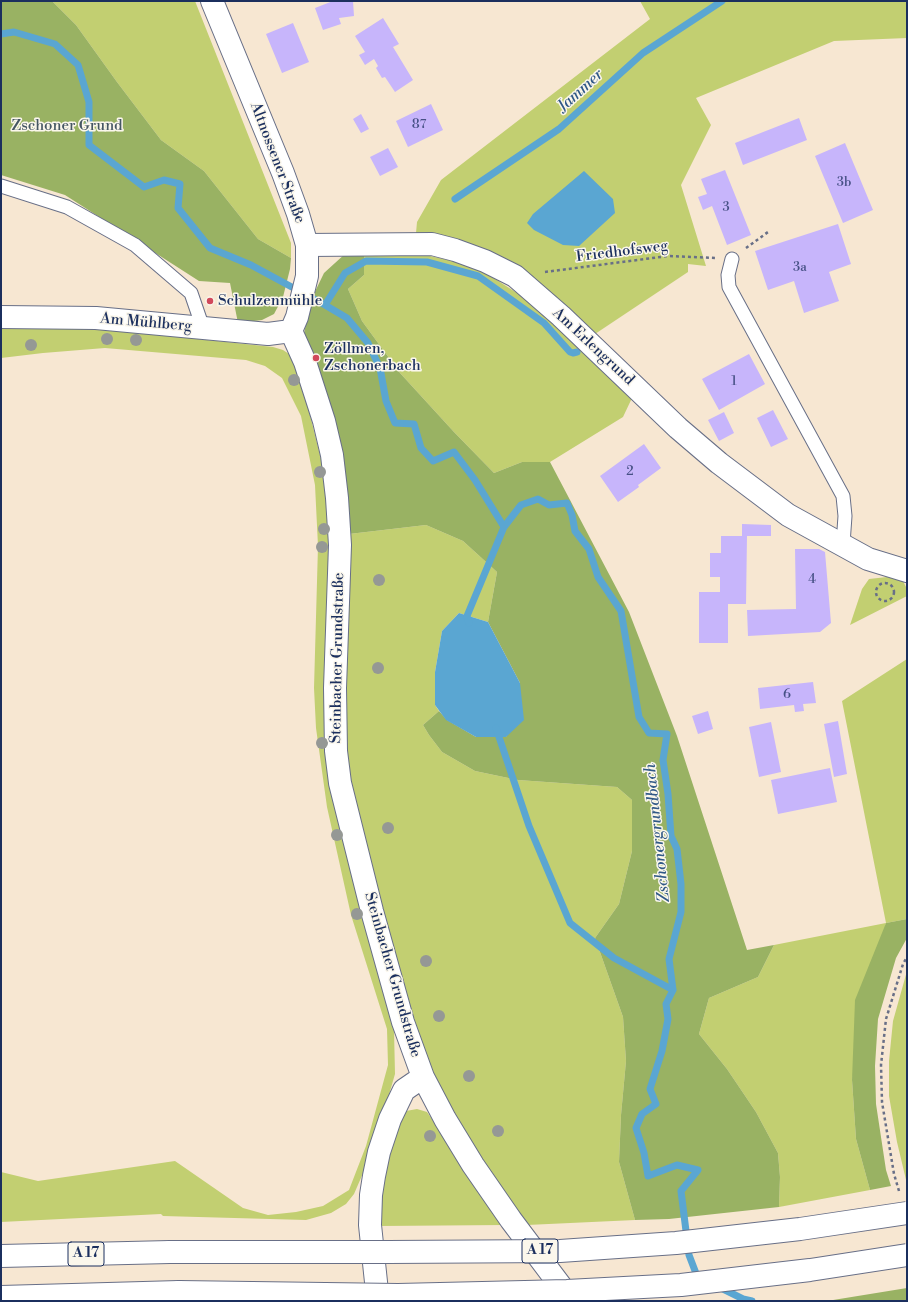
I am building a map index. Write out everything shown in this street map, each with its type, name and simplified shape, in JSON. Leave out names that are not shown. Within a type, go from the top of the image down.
[{"type":"main road","name":"Altnossener Straße","points":[[212,1],[298,214],[307,245],[306,276],[294,324]]},
{"type":"main road","name":"Am Erlengrund","points":[[307,245],[432,244],[455,250],[484,261],[515,276],[561,316],[678,428],[719,463],[788,515],[868,559],[907,571]]},
{"type":"main road","name":"Am Mühlberg","points":[[1,317],[96,318],[268,334],[294,324]]},
{"type":"main road","name":"Steinbacher Grundstraße","points":[[294,324],[324,421],[332,455],[337,498],[340,545],[335,688],[336,751],[340,783],[372,911],[403,1022],[422,1077],[445,1119],[511,1220],[572,1301]]},
{"type":"main road","name":"Steinbacher Grundstraße","points":[[378,1301],[370,1225],[371,1195],[374,1176],[379,1152],[390,1119],[404,1090],[422,1077]]},
{"type":"main road","name":"A 17","points":[[1,1256],[170,1252],[560,1251],[684,1242],[800,1229],[904,1204]]},
{"type":"main road","points":[[1,1297],[179,1292],[398,1295],[567,1292],[689,1284],[810,1270],[907,1255]]},
{"type":"lane","points":[[1,186],[67,207],[135,245],[191,293],[203,328]]},
{"type":"lane","points":[[732,259],[728,275],[729,287],[843,496],[845,516],[843,544]]},
{"type":"path","points":[[732,259],[768,232]]},
{"type":"path","name":"Friedhofsweg","points":[[515,276],[668,256],[732,259]]},
{"type":"path","points":[[885,583],[890,585],[893,589],[893,595],[890,599],[884,601],[879,599],[876,594],[880,584],[885,583]]},
{"type":"path","points":[[904,1204],[894,1174],[882,1102],[881,1065],[886,1019],[907,957]]},
{"type":"green space","name":"Zschoner Grund","points":[[1,1],[52,1],[76,25],[161,140],[204,171],[258,239],[291,258],[290,269],[283,297],[274,314],[262,320],[238,323],[230,283],[199,281],[65,195],[1,175]]},
{"type":"green space","points":[[52,1],[195,1],[291,243],[291,258],[258,239],[204,171],[161,140],[76,25]]},
{"type":"green space","points":[[640,1],[907,1],[907,38],[834,41],[696,98],[711,125],[681,185],[706,266],[688,264],[688,272],[595,334],[434,234],[416,233],[417,222],[441,180],[650,19]]},
{"type":"green space","points":[[346,253],[364,253],[364,275],[348,289],[362,321],[400,373],[494,473],[522,462],[550,462],[629,612],[677,736],[747,950],[774,945],[758,977],[709,998],[699,1034],[727,1069],[756,1112],[778,1153],[780,1177],[779,1207],[669,1219],[635,1220],[619,1162],[621,1115],[626,1061],[623,1017],[595,938],[619,904],[632,851],[632,800],[617,787],[518,780],[475,771],[442,752],[423,725],[439,711],[447,720],[476,737],[506,737],[520,683],[488,622],[497,572],[463,541],[426,525],[349,534],[323,381],[304,334],[310,302],[324,273]]},
{"type":"green space","points":[[364,253],[430,256],[481,270],[528,300],[632,398],[623,417],[550,462],[522,462],[494,473],[400,373],[362,321],[348,289],[364,275]]},
{"type":"green space","points":[[1,325],[95,328],[273,347],[283,350],[289,354],[301,379],[321,459],[327,500],[331,545],[325,690],[394,1030],[395,1074],[373,1150],[354,1194],[346,1204],[331,1213],[306,1220],[163,1216],[161,1214],[1,1222],[1,1172],[38,1181],[175,1161],[243,1208],[268,1215],[296,1212],[323,1206],[349,1190],[366,1146],[388,1065],[387,1029],[351,915],[327,807],[316,728],[314,688],[318,546],[315,485],[301,416],[282,378],[265,366],[246,360],[105,348],[1,358]]},
{"type":"green space","points":[[426,525],[463,541],[497,572],[488,622],[459,613],[442,631],[435,672],[435,705],[439,711],[423,725],[429,735],[442,752],[475,771],[518,780],[617,787],[632,800],[632,851],[619,904],[595,938],[623,1017],[626,1061],[621,1115],[619,1162],[635,1220],[527,1225],[479,1157],[429,1071],[410,1014],[348,780],[345,719],[349,534]]},
{"type":"green space","points":[[887,577],[903,581],[907,589],[907,596],[850,625],[862,589],[869,579]]},
{"type":"green space","points":[[907,659],[907,919],[886,923],[842,701]]},
{"type":"green space","points":[[907,919],[907,938],[896,958],[878,1019],[875,1066],[876,1104],[886,1170],[891,1186],[870,1190],[856,1139],[852,1080],[855,1000],[886,923]]},
{"type":"green space","points":[[886,923],[852,1080],[856,1139],[870,1190],[779,1207],[780,1177],[778,1153],[756,1112],[727,1069],[699,1034],[709,998],[758,977],[774,945]]},
{"type":"green space","points":[[907,971],[907,1184],[897,1142],[889,1096],[889,1061],[893,1021]]},
{"type":"green space","points":[[417,1109],[427,1112],[505,1225],[379,1226],[382,1190],[396,1124],[406,1111]]},
{"type":"green space","points":[[907,1288],[907,1301],[827,1301]]},
{"type":"water","points":[[584,171],[613,199],[615,213],[579,246],[563,245],[534,230],[527,223],[533,214]]},
{"type":"water","points":[[459,613],[488,622],[520,683],[524,720],[506,737],[476,737],[446,720],[435,705],[435,672],[442,631]]},
{"type":"building","points":[[333,1],[353,1],[354,16],[339,18],[341,24],[323,30],[315,8]]},
{"type":"building","points":[[383,18],[399,44],[393,47],[413,80],[395,92],[385,77],[382,78],[376,68],[378,66],[374,59],[365,65],[359,55],[365,52],[355,36]]},
{"type":"building","points":[[293,23],[309,62],[282,73],[266,34]]},
{"type":"building","points":[[431,104],[443,130],[408,147],[396,121]]},
{"type":"building","points":[[361,114],[369,129],[361,133],[353,119]]},
{"type":"building","points":[[799,118],[807,140],[743,165],[735,143]]},
{"type":"building","points":[[845,143],[873,210],[843,223],[815,156]]},
{"type":"building","points":[[388,148],[398,167],[380,176],[370,157]]},
{"type":"building","points":[[725,170],[751,235],[727,245],[712,206],[703,210],[698,197],[707,194],[701,179]]},
{"type":"building","points":[[838,224],[851,264],[829,272],[839,301],[804,313],[794,281],[768,290],[755,251]]},
{"type":"building","points":[[749,354],[765,384],[719,410],[702,379]]},
{"type":"building","points":[[773,410],[788,439],[771,447],[757,418]]},
{"type":"building","points":[[724,412],[734,433],[719,441],[708,420]]},
{"type":"building","points":[[644,444],[661,468],[638,485],[639,487],[618,502],[600,476]]},
{"type":"building","points":[[742,524],[771,525],[771,536],[747,536],[746,604],[728,604],[728,643],[699,643],[699,592],[720,592],[720,577],[710,577],[710,553],[721,553],[721,536],[742,536]]},
{"type":"building","points":[[795,549],[819,549],[825,552],[831,623],[820,632],[748,636],[747,610],[796,609]]},
{"type":"building","points":[[813,682],[816,703],[803,704],[804,711],[795,712],[794,705],[760,709],[758,688]]},
{"type":"building","points":[[708,711],[713,729],[698,734],[692,716]]},
{"type":"building","points":[[838,721],[847,774],[834,777],[824,724]]},
{"type":"building","points":[[771,722],[781,772],[759,777],[749,727]]},
{"type":"building","points":[[830,768],[837,802],[778,814],[771,780]]},
{"type":"waterway","name":"Jammer","points":[[455,199],[559,129],[643,53],[722,1]]},
{"type":"waterway","name":"Zschonergrundbach","points":[[1,34],[14,32],[55,44],[78,65],[89,102],[89,145],[144,187],[164,180],[180,184],[178,208],[210,248],[251,265],[347,318],[368,343],[380,368],[386,401],[395,423],[414,424],[421,448],[433,461],[454,452],[475,480],[504,527],[521,505],[538,499],[549,505],[567,503],[572,515],[575,531],[589,549],[598,577],[621,611],[639,717],[649,733],[667,734],[663,760],[668,794],[671,836],[677,849],[681,884],[681,912],[669,959],[673,990],[666,1004],[668,1019],[662,1051],[650,1089],[656,1104],[642,1114],[636,1128],[644,1153],[648,1176],[677,1165],[698,1170],[681,1191],[689,1255],[697,1276],[701,1278]]},
{"type":"waterway","points":[[325,305],[345,273],[366,261],[427,262],[478,276],[544,323],[570,352],[577,352]]},
{"type":"waterway","points":[[469,623],[467,616],[504,527]]},
{"type":"waterway","points":[[496,728],[529,826],[570,923],[614,958],[673,990]]},
{"type":"waterway","name":"Zschonergrundbach","points":[[719,1287],[743,1299],[752,1301]]},
{"type":"place","name":"Schulzenmühle","points":[[210,301]]},
{"type":"place","name":"Zöllmen, Zschonerbach","points":[[316,358]]}]
